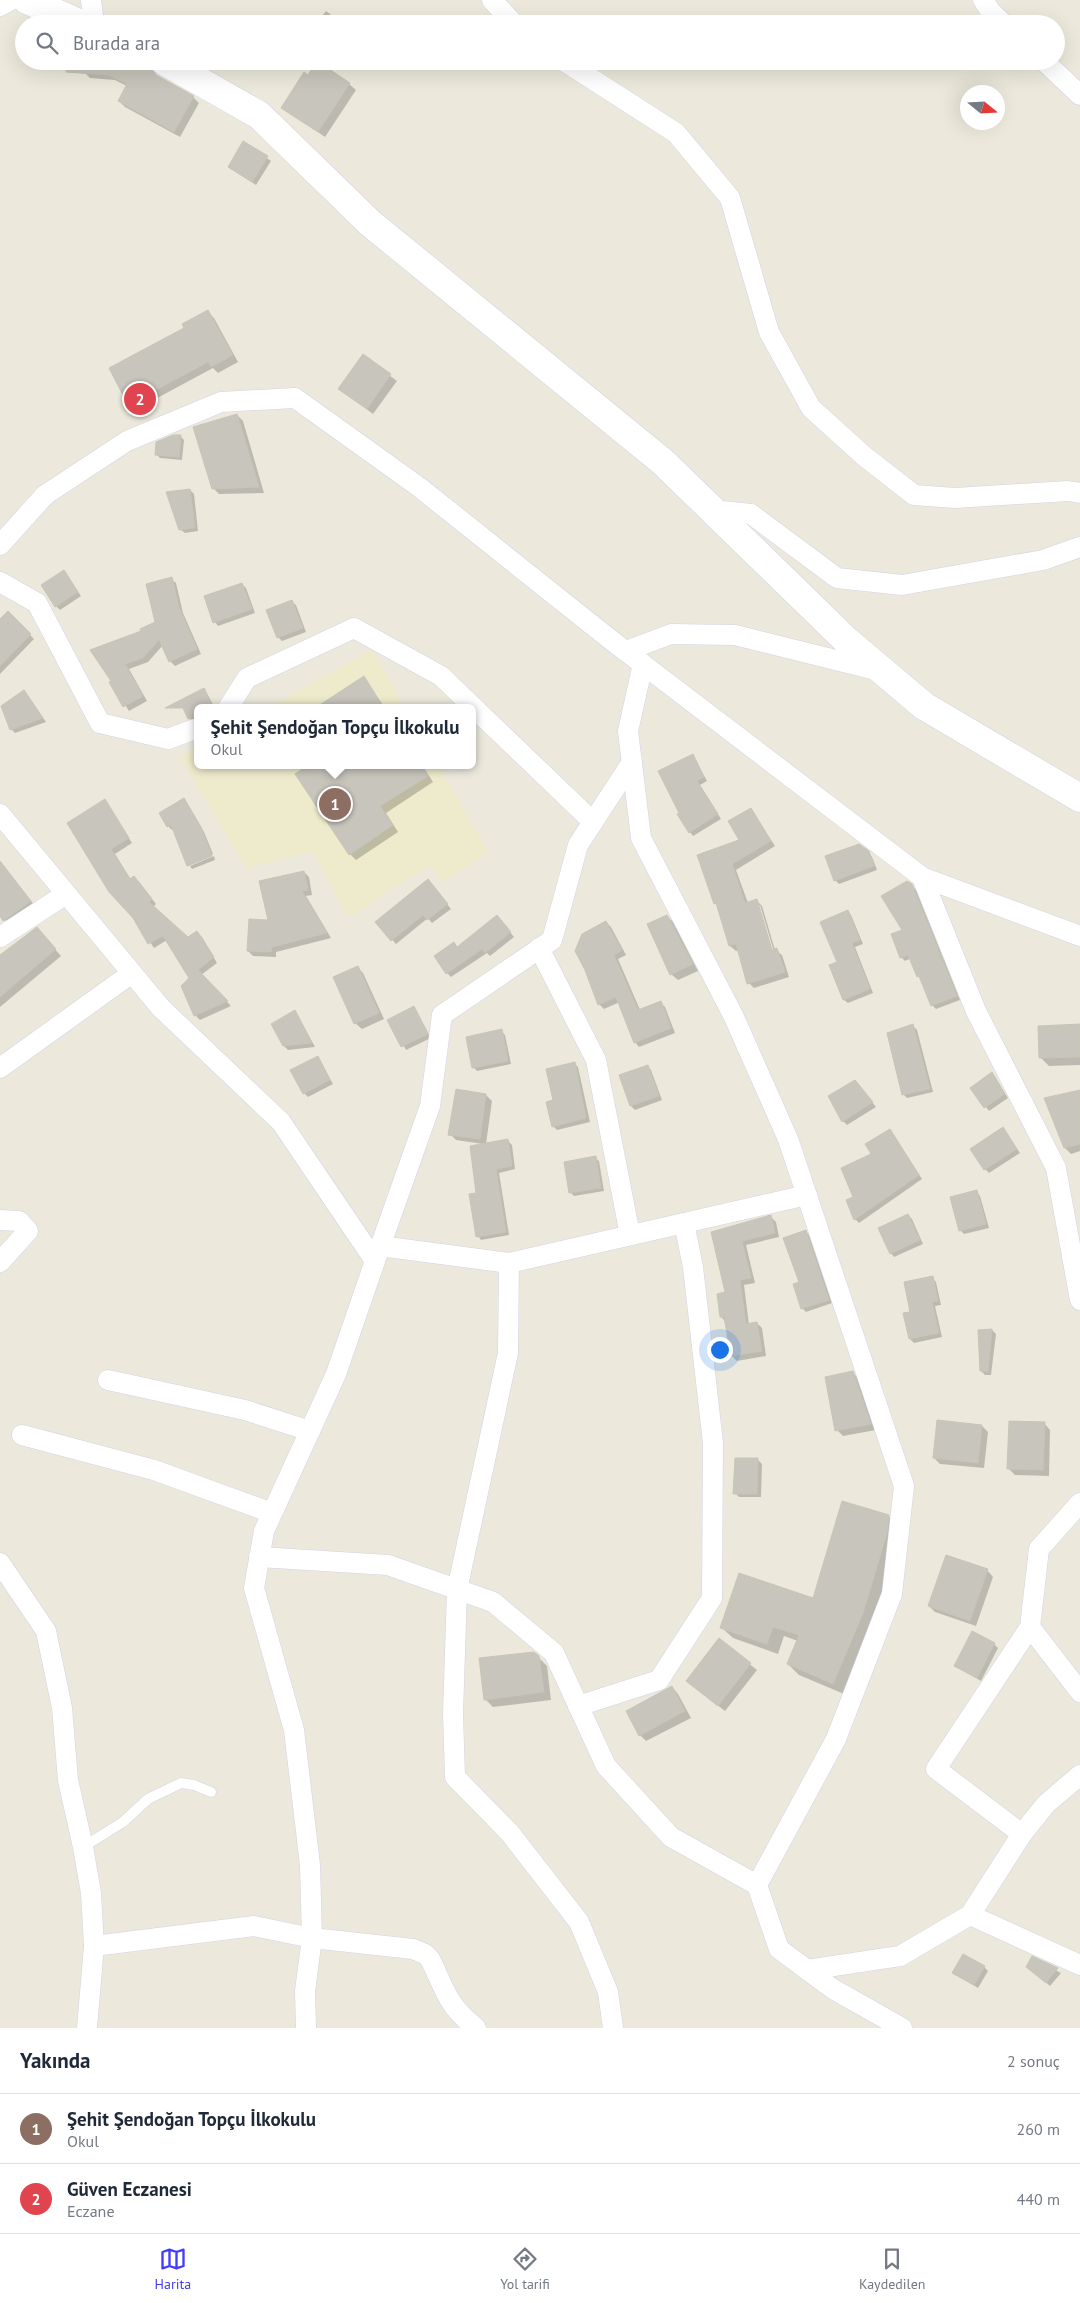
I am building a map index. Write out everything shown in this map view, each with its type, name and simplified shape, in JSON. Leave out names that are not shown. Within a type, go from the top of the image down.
[{"type":"street","points":[[0,6],[11,0]]},
{"type":"street","points":[[27,0],[61,15]]},
{"type":"street","points":[[91,0],[93,15]]},
{"type":"street","points":[[492,0],[506,15]]},
{"type":"street","points":[[983,0],[994,15]]},
{"type":"street","points":[[180,70],[259,115],[370,223],[663,462],[847,641],[924,706],[1080,798]]},
{"type":"street","points":[[578,70],[676,132],[730,198],[769,332],[811,408],[864,456],[914,495],[955,498],[1068,490],[1080,494]]},
{"type":"street","points":[[1054,70],[1080,95]]},
{"type":"street","points":[[0,545],[45,495],[127,441],[221,402],[295,398],[419,487],[626,651],[922,877],[1080,936]]},
{"type":"street","points":[[712,510],[751,514],[836,578],[902,584],[1043,560],[1080,547]]},
{"type":"street","points":[[0,582],[37,602],[100,723],[168,739],[194,729]]},
{"type":"street","points":[[231,704],[247,678],[354,628],[441,676],[470,704]]},
{"type":"street","points":[[626,651],[671,634],[735,634],[884,672]]},
{"type":"street","points":[[643,664],[628,731],[641,838],[734,1015],[788,1139],[904,1486],[892,1594],[836,1739],[757,1885]]},
{"type":"street","points":[[476,710],[593,822]]},
{"type":"street","points":[[306,2028],[305,1991],[312,1938],[310,1864],[294,1730],[254,1588],[264,1531],[336,1374],[430,1106],[442,1015],[552,940],[578,845],[632,762]]},
{"type":"street","points":[[0,814],[161,1008],[281,1122],[378,1253],[510,1263],[806,1195]]},
{"type":"street","points":[[922,877],[976,1011],[1056,1168],[1080,1300]]},
{"type":"street","points":[[0,937],[66,894]]},
{"type":"street","points":[[539,948],[596,1060],[630,1235]]},
{"type":"street","points":[[0,1068],[132,973]]},
{"type":"street","points":[[0,1220],[19,1221],[28,1230],[0,1262]]},
{"type":"street","points":[[578,1706],[659,1680],[712,1598],[713,1444],[694,1267],[684,1223]]},
{"type":"street","points":[[510,1263],[508,1353],[457,1590],[453,1714],[455,1777],[509,1832],[579,1922],[608,1992],[613,2028]]},
{"type":"street","points":[[108,1380],[245,1410],[310,1431]]},
{"type":"street","points":[[22,1435],[154,1470],[272,1514]]},
{"type":"street","points":[[1022,1834],[936,1770],[1030,1627],[1039,1549],[1080,1503]]},
{"type":"street","points":[[259,1557],[388,1565],[493,1602],[554,1653],[606,1766],[671,1837],[757,1885],[779,1949],[833,1989],[902,2028]]},
{"type":"street","points":[[0,1562],[46,1631],[62,1708],[68,1780],[91,1893],[94,1946],[87,2028]]},
{"type":"street","points":[[1030,1627],[1080,1692]]},
{"type":"street","points":[[808,1970],[900,1956],[970,1915],[1022,1834],[1046,1804],[1080,1775]]},
{"type":"street","points":[[970,1915],[1080,1965]]},
{"type":"street","points":[[94,1946],[254,1926],[312,1938],[419,1950],[430,1959],[448,2000],[460,2015],[476,2028]]},
{"type":"lane","points":[[83,1847],[122,1822],[148,1799],[181,1783],[194,1784],[211,1792]]},
{"type":"shaded area","points":[[372,649],[403,704],[275,704]]},
{"type":"shaded area","points":[[194,749],[194,769],[440,769],[488,852],[443,882],[429,865],[348,918],[313,852],[246,868],[180,757]]},
{"type":"building","points":[[66,70],[152,70],[156,75],[194,96],[174,132],[118,101],[127,84],[109,75],[66,72]]},
{"type":"building","points":[[311,70],[330,70],[350,83],[318,132],[281,108],[304,72],[308,75]]},
{"type":"building","points":[[243,141],[268,156],[252,182],[228,167]]},
{"type":"building","points":[[208,310],[233,355],[211,367],[208,362],[128,405],[109,368],[184,328],[182,324]]},
{"type":"building","points":[[363,354],[391,374],[367,409],[338,389]]},
{"type":"building","points":[[237,414],[259,487],[212,489],[193,427]]},
{"type":"building","points":[[173,435],[181,435],[179,457],[155,455],[156,442]]},
{"type":"building","points":[[190,489],[195,528],[179,530],[166,492]]},
{"type":"building","points":[[64,570],[78,592],[55,607],[41,585]]},
{"type":"building","points":[[172,577],[179,607],[197,649],[169,662],[159,640],[143,658],[125,664],[143,696],[123,707],[109,682],[111,681],[90,650],[141,631],[140,629],[155,622],[146,584]]},
{"type":"building","points":[[242,583],[252,609],[213,623],[204,596]]},
{"type":"building","points":[[292,600],[303,628],[277,638],[266,610]]},
{"type":"building","points":[[8,611],[31,634],[0,666],[0,619]]},
{"type":"building","points":[[364,676],[382,704],[321,704]]},
{"type":"building","points":[[204,688],[212,704],[194,704],[194,717],[188,719],[183,708],[165,708]]},
{"type":"building","points":[[24,690],[43,718],[10,730],[1,706]]},
{"type":"building","points":[[693,754],[704,777],[697,781],[718,814],[689,833],[677,814],[679,813],[658,771]]},
{"type":"building","points":[[302,769],[424,769],[428,776],[380,806],[393,825],[349,855],[295,774]]},
{"type":"building","points":[[184,798],[201,827],[212,856],[187,866],[171,825],[167,827],[159,813]]},
{"type":"building","points":[[105,799],[129,838],[111,849],[130,879],[134,876],[152,899],[149,902],[188,937],[197,931],[214,957],[198,970],[228,1001],[194,1016],[181,986],[189,978],[163,936],[148,944],[133,918],[109,892],[67,823]]},
{"type":"building","points":[[751,808],[771,841],[732,864],[745,903],[757,899],[772,950],[777,948],[785,972],[747,984],[736,944],[729,946],[716,903],[714,904],[697,855],[739,840],[728,821]]},
{"type":"building","points":[[859,844],[869,851],[874,866],[834,881],[825,856]]},
{"type":"building","points":[[0,861],[31,901],[3,921],[0,916]]},
{"type":"building","points":[[304,871],[308,890],[302,891],[327,933],[272,947],[271,952],[247,951],[249,919],[268,920],[259,881]]},
{"type":"building","points":[[428,879],[448,904],[427,920],[423,915],[391,941],[375,922]]},
{"type":"building","points":[[907,881],[912,884],[957,996],[931,1006],[908,955],[900,958],[891,934],[902,930],[881,896]]},
{"type":"building","points":[[848,910],[860,940],[852,943],[870,989],[843,1000],[829,965],[837,962],[820,922]]},
{"type":"building","points":[[497,915],[511,932],[485,953],[482,949],[446,974],[434,956],[454,942],[457,947]]},
{"type":"building","points":[[667,915],[693,964],[670,975],[647,924]]},
{"type":"building","points":[[606,921],[622,950],[614,955],[638,1010],[661,1001],[671,1028],[634,1043],[616,997],[598,1005],[585,970],[575,951],[582,934]]},
{"type":"building","points":[[37,927],[56,949],[0,997],[0,955]]},
{"type":"building","points":[[358,966],[379,1013],[354,1024],[333,977]]},
{"type":"building","points":[[414,1006],[428,1034],[401,1047],[387,1020]]},
{"type":"building","points":[[295,1010],[312,1043],[283,1046],[271,1024]]},
{"type":"building","points":[[913,1024],[930,1089],[902,1095],[887,1033]]},
{"type":"building","points":[[1080,1024],[1080,1057],[1039,1058],[1038,1026]]},
{"type":"building","points":[[502,1029],[508,1061],[472,1068],[466,1037]]},
{"type":"building","points":[[318,1056],[330,1080],[303,1094],[290,1070]]},
{"type":"building","points":[[575,1062],[586,1118],[552,1127],[546,1102],[553,1100],[546,1069]]},
{"type":"building","points":[[648,1065],[659,1096],[630,1106],[619,1075]]},
{"type":"building","points":[[992,1072],[1005,1094],[984,1108],[970,1088]]},
{"type":"building","points":[[855,1080],[873,1102],[842,1122],[828,1096]]},
{"type":"building","points":[[456,1089],[486,1094],[480,1139],[448,1135]]},
{"type":"building","points":[[1080,1090],[1080,1144],[1064,1148],[1044,1098]]},
{"type":"building","points":[[1003,1127],[1017,1149],[984,1170],[970,1149]]},
{"type":"building","points":[[890,1129],[919,1175],[854,1220],[846,1200],[853,1197],[841,1168],[871,1154],[865,1144]]},
{"type":"building","points":[[508,1139],[512,1166],[496,1169],[506,1232],[476,1237],[469,1194],[476,1193],[470,1146]]},
{"type":"building","points":[[596,1156],[601,1188],[569,1193],[564,1162]]},
{"type":"building","points":[[977,1190],[986,1224],[959,1231],[950,1197]]},
{"type":"building","points":[[908,1214],[920,1240],[890,1254],[878,1228]]},
{"type":"building","points":[[771,1215],[775,1233],[742,1241],[751,1278],[740,1280],[746,1324],[757,1322],[762,1351],[731,1356],[724,1317],[720,1317],[717,1294],[725,1292],[711,1232]]},
{"type":"building","points":[[806,1230],[829,1300],[801,1309],[793,1284],[799,1282],[783,1238]]},
{"type":"building","points":[[933,1276],[938,1301],[932,1302],[939,1333],[909,1339],[903,1313],[910,1312],[904,1282]]},
{"type":"building","points":[[992,1329],[988,1372],[980,1371],[978,1330]]},
{"type":"building","points":[[853,1371],[871,1424],[835,1431],[825,1377]]},
{"type":"building","points":[[937,1420],[982,1425],[978,1463],[933,1458]]},
{"type":"building","points":[[1009,1421],[1045,1422],[1043,1470],[1007,1469]]},
{"type":"building","points":[[735,1458],[758,1458],[757,1494],[733,1494]]},
{"type":"building","points":[[842,1501],[889,1515],[887,1533],[863,1613],[833,1684],[787,1664],[799,1635],[773,1627],[767,1644],[720,1628],[739,1573],[813,1598]]},
{"type":"building","points":[[946,1555],[988,1569],[970,1621],[928,1606]]},
{"type":"building","points":[[972,1631],[995,1643],[977,1678],[954,1666]]},
{"type":"building","points":[[719,1638],[751,1663],[718,1706],[686,1681]]},
{"type":"building","points":[[534,1652],[539,1656],[544,1692],[484,1700],[479,1658]]},
{"type":"building","points":[[672,1686],[685,1711],[639,1736],[626,1711]]},
{"type":"building","points":[[963,1954],[985,1966],[974,1985],[952,1973]]},
{"type":"building","points":[[1032,1956],[1058,1968],[1046,1983],[1026,1967]]},
{"type":"place","name":"Güven Eczanesi","points":[[140,399]]},
{"type":"place","name":"Şehit Şendoğan Topçu İlkokulu","points":[[335,804]]}]
